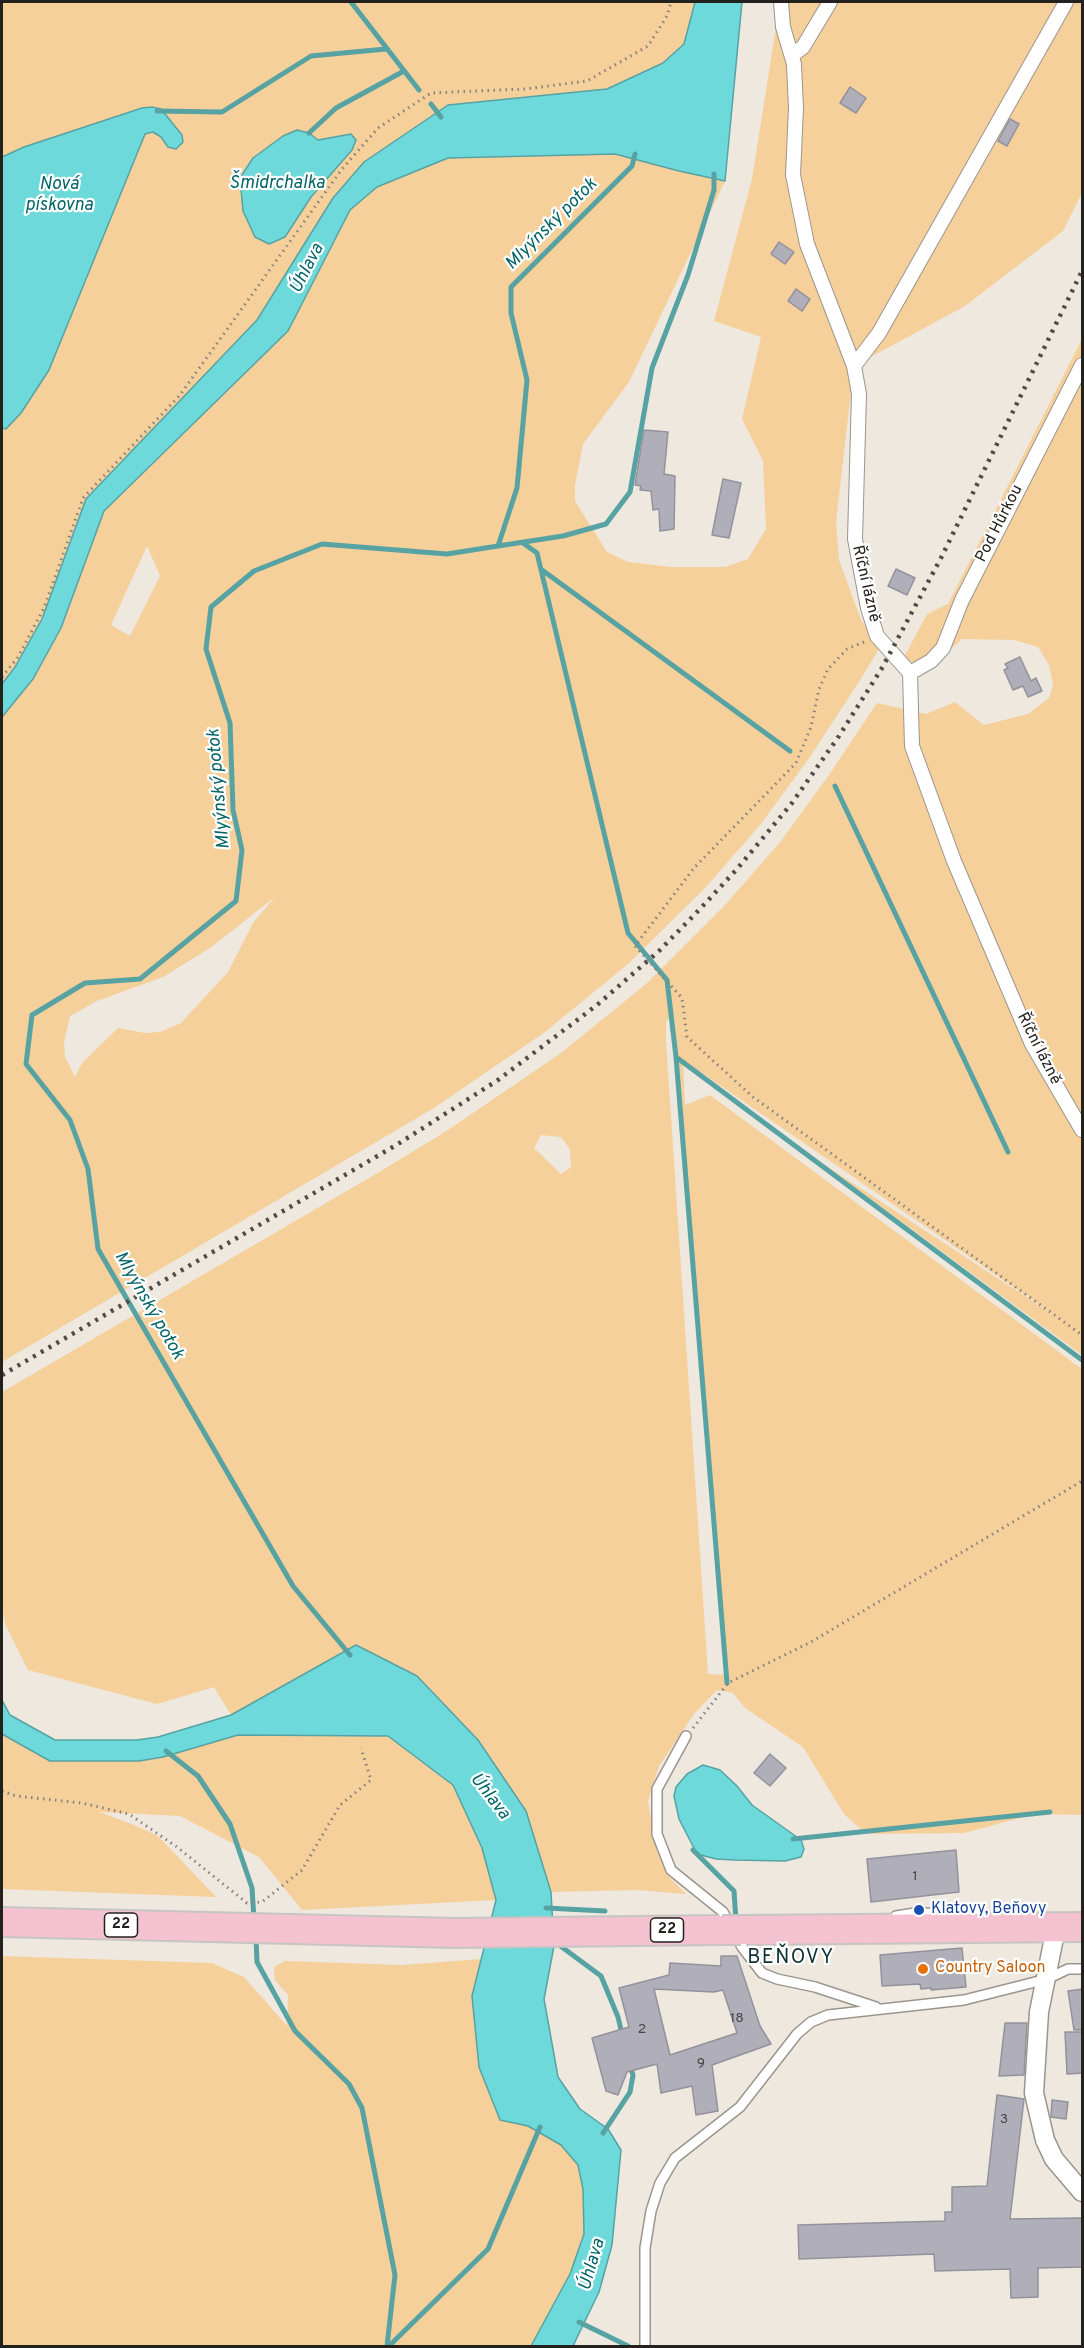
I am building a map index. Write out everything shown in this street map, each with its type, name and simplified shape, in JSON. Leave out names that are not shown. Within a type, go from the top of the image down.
[{"type":"main road","name":"22","points":[[2,1922],[257,1919],[455,1933],[1057,1928]]},
{"type":"street","name":"Říční lázně","points":[[781,2],[783,27],[792,55],[796,108],[793,176],[807,244],[854,366],[859,394],[855,539],[868,608],[877,636],[910,673],[912,746],[950,850],[1032,1044],[1083,1130]]},
{"type":"street","points":[[792,55],[803,47],[830,2]]},
{"type":"street","points":[[854,366],[879,333],[1066,2]]},
{"type":"street","name":"Pod Hůrkou","points":[[910,673],[932,661],[943,648],[962,600],[1083,365]]},
{"type":"street","points":[[1057,1928],[1039,2012],[1034,2093],[1049,2149],[1054,2159],[1083,2192]]},
{"type":"lane","points":[[686,1736],[657,1789],[657,1834],[670,1870],[723,1912],[742,1947],[762,1973],[777,1979],[815,1987],[878,2008]]},
{"type":"lane","points":[[811,1929],[915,1913],[990,1914]]},
{"type":"lane","points":[[1001,1917],[1057,1928]]},
{"type":"lane","points":[[952,1939],[1057,1928]]},
{"type":"lane","points":[[811,1929],[854,1940]]},
{"type":"lane","points":[[645,2346],[645,2248],[651,2211],[660,2183],[675,2157],[740,2107],[797,2034],[811,2022],[828,2014],[964,2000],[1047,1979],[1068,1970],[1083,1970]]},
{"type":"path","points":[[2,677],[18,657],[44,608],[83,498],[180,395],[342,169],[378,128],[431,93],[525,89],[587,81],[648,46],[667,16],[671,2]]},
{"type":"path","points":[[877,636],[847,649],[828,669],[819,689],[811,727],[796,763],[694,868],[635,945],[682,998],[687,1037],[753,1097],[1083,1335]]},
{"type":"path","points":[[686,1736],[728,1683],[811,1642],[1083,1481]]},
{"type":"path","points":[[2,1791],[16,1796],[82,1803],[129,1814],[177,1847],[247,1903],[257,1919],[302,1870],[340,1805],[371,1780],[361,1748]]},
{"type":"shaded area","points":[[2,2],[695,2],[684,44],[663,63],[607,89],[448,105],[333,198],[257,320],[86,499],[42,619],[15,667],[2,684],[2,428],[6,429],[145,134],[153,132],[161,137],[168,147],[182,135],[161,109],[142,108],[24,147],[2,157]],"holes":[[[309,133],[318,140],[344,135],[352,150],[311,197],[285,237],[243,211],[240,178],[253,158]]]},
{"type":"shaded area","points":[[780,2],[1082,2],[1082,193],[1063,231],[965,306],[854,366],[836,522],[839,560],[861,620],[880,647],[810,757],[760,825],[706,887],[628,964],[545,1032],[434,1108],[2,1362],[2,717],[33,679],[61,628],[104,511],[288,331],[350,210],[377,187],[448,158],[615,154],[725,181],[629,382],[583,444],[575,485],[575,501],[607,552],[628,562],[672,567],[725,567],[748,559],[766,529],[763,461],[742,419],[761,337],[714,321],[752,179]],"holes":[[[147,546],[160,576],[130,636],[111,625]],[[275,897],[253,923],[228,972],[181,1023],[160,1032],[145,1033],[118,1028],[82,1063],[75,1077],[65,1057],[64,1042],[70,1016],[97,1001],[163,977],[210,948]]]},
{"type":"shaded area","points":[[1082,339],[1082,1355],[822,1163],[1063,1321],[683,1060],[685,1105],[710,1095],[1082,1369],[1082,1815],[1035,1814],[964,1833],[870,1834],[844,1814],[803,1747],[745,1708],[733,1693],[717,1690],[694,1714],[659,1766],[648,1801],[656,1849],[667,1875],[686,1894],[637,1890],[551,1892],[526,1811],[356,1645],[231,1715],[214,1687],[157,1704],[28,1670],[5,1624],[2,1604],[2,1392],[381,1171],[448,1130],[561,1053],[646,984],[726,904],[781,841],[877,703],[926,714],[955,702],[984,725],[1028,714],[1049,698],[1053,685],[1049,665],[1038,647],[1014,640],[962,639],[931,667],[903,659],[927,614],[948,604]],"holes":[[[674,1017],[727,1674],[727,1675],[708,1674],[666,1041],[666,1021]],[[541,1135],[561,1137],[570,1149],[571,1167],[561,1174],[534,1148]]]},
{"type":"shaded area","points":[[2,1734],[50,1761],[139,1761],[163,1757],[238,1735],[388,1736],[453,1785],[482,1848],[496,1900],[302,1910],[259,1857],[180,1816],[99,1812],[158,1836],[216,1897],[2,1889]]},
{"type":"shaded area","points":[[2,1956],[212,1963],[244,1977],[287,2026],[288,1995],[275,1980],[274,1967],[285,1961],[402,1965],[482,1959],[472,1996],[479,2067],[500,2120],[528,2126],[561,2145],[578,2165],[583,2189],[584,2233],[570,2274],[531,2346],[2,2346]]},
{"type":"water","name":"Úhlava","points":[[695,2],[742,2],[725,181],[615,154],[448,158],[377,187],[350,210],[288,331],[104,511],[61,628],[33,679],[2,717],[2,684],[15,667],[42,619],[86,499],[257,320],[333,198],[364,162],[448,105],[607,89],[663,63],[684,44]]},
{"type":"water","name":"Nová pískovna","points":[[142,108],[161,109],[182,135],[183,142],[176,149],[168,147],[161,137],[153,132],[145,134],[49,370],[21,413],[6,429],[2,428],[2,157],[24,147]]},
{"type":"water","name":"Šmidrchalka","points":[[297,130],[309,133],[318,140],[351,134],[356,140],[352,150],[311,197],[285,237],[269,244],[255,237],[243,211],[240,178],[253,158],[283,136]]},
{"type":"water","name":"Úhlava","points":[[356,1645],[417,1676],[478,1740],[526,1811],[551,1892],[554,1946],[544,1999],[558,2077],[580,2109],[608,2129],[621,2150],[612,2245],[599,2292],[573,2346],[531,2346],[570,2274],[584,2234],[583,2189],[578,2165],[561,2145],[528,2126],[500,2120],[479,2067],[472,1996],[496,1900],[482,1848],[453,1785],[388,1736],[238,1735],[163,1757],[139,1761],[50,1761],[2,1734],[2,1700],[10,1715],[55,1740],[137,1740],[158,1737],[231,1715]]},
{"type":"water","points":[[703,1765],[720,1770],[752,1805],[801,1840],[804,1849],[801,1857],[785,1861],[734,1860],[716,1859],[697,1854],[679,1819],[674,1796],[676,1787],[687,1774]]},
{"type":"building","points":[[850,87],[866,98],[856,113],[840,103]]},
{"type":"building","points":[[1010,119],[1019,124],[1007,146],[998,141]]},
{"type":"building","points":[[779,242],[794,252],[785,264],[771,254]]},
{"type":"building","points":[[796,289],[810,299],[802,311],[788,301]]},
{"type":"building","points":[[644,430],[668,432],[664,474],[675,476],[674,529],[660,531],[659,509],[653,510],[651,491],[640,490],[641,486],[635,485]]},
{"type":"building","points":[[723,479],[741,483],[729,538],[712,535]]},
{"type":"building","points":[[896,569],[915,578],[907,595],[888,586]]},
{"type":"building","points":[[1020,657],[1031,681],[1036,678],[1042,691],[1028,697],[1023,686],[1013,690],[1004,670],[1008,668],[1005,664]]},
{"type":"building","points":[[770,1754],[786,1768],[770,1786],[754,1773]]},
{"type":"building","points":[[956,1850],[959,1892],[871,1902],[867,1859]]},
{"type":"building","name":"Country Saloon","points":[[962,1948],[966,1987],[931,1990],[931,1988],[921,1989],[920,1984],[882,1986],[880,1955]]},
{"type":"building","points":[[721,1956],[737,1956],[760,2026],[771,2044],[712,2065],[718,2111],[696,2115],[692,2086],[661,2093],[657,2064],[627,2072],[618,2095],[606,2091],[592,2038],[629,2027],[619,1988],[669,1975],[670,1963],[721,1966]],"holes":[[[654,1989],[714,1992],[723,1990],[737,2033],[670,2055]]]},
{"type":"building","points":[[1083,1989],[1083,2030],[1074,2030],[1068,1991]]},
{"type":"building","points":[[1005,2023],[1027,2023],[1024,2075],[999,2076]]},
{"type":"building","points":[[1065,2032],[1083,2032],[1083,2073],[1067,2074]]},
{"type":"building","points":[[997,2095],[1024,2099],[1010,2219],[1082,2218],[1083,2267],[1038,2268],[1038,2297],[1011,2298],[1010,2269],[935,2271],[934,2254],[799,2259],[798,2225],[945,2221],[945,2212],[952,2212],[952,2187],[987,2186]]},
{"type":"building","points":[[1052,2100],[1068,2102],[1066,2119],[1051,2117]]},
{"type":"waterway","points":[[351,2],[419,90]]},
{"type":"waterway","points":[[157,111],[222,112],[311,56],[386,49]]},
{"type":"waterway","points":[[309,133],[336,108],[404,71]]},
{"type":"waterway","points":[[431,104],[441,117]]},
{"type":"waterway","name":"Mlyýnský potok","points":[[350,1655],[293,1586],[98,1249],[88,1169],[70,1120],[26,1064],[32,1015],[85,983],[140,979],[236,901],[242,850],[233,810],[230,723],[206,649],[211,607],[254,571],[322,544],[447,554],[498,546],[517,488],[527,380],[511,313],[511,287],[632,166],[635,154]]},
{"type":"waterway","points":[[498,546],[563,536],[606,524],[630,492],[652,368],[688,275],[714,190],[714,174]]},
{"type":"waterway","points":[[523,543],[537,553],[628,933],[667,980],[676,1057],[727,1683]]},
{"type":"waterway","points":[[542,570],[790,751]]},
{"type":"waterway","points":[[835,786],[1008,1152]]},
{"type":"waterway","points":[[676,1057],[1082,1360]]},
{"type":"waterway","points":[[166,1751],[198,1776],[230,1824],[252,1888],[254,1919]]},
{"type":"waterway","points":[[793,1839],[1050,1812]]},
{"type":"waterway","points":[[693,1850],[734,1891],[736,1921]]},
{"type":"waterway","points":[[546,1908],[605,1911]]},
{"type":"waterway","points":[[256,1938],[257,1962],[295,2031],[349,2084],[362,2108],[395,2275],[387,2346]]},
{"type":"waterway","points":[[555,1942],[601,1976],[618,2017],[622,2034]]},
{"type":"waterway","points":[[603,2133],[630,2092],[633,2075],[630,2066]]},
{"type":"waterway","points":[[389,2346],[488,2249],[540,2127]]},
{"type":"waterway","points":[[579,2322],[628,2346]]},
{"type":"railway","points":[[2,1375],[398,1144],[498,1080],[597,1005],[659,951],[737,869],[792,803],[839,736],[882,668],[941,558],[1082,271]]},
{"type":"place","name":"Klatovy, Beňovy","points":[[919,1910]]},
{"type":"place","name":"Country Saloon","points":[[923,1969]]},
{"type":"district","name":"BEŇOVY","points":[[791,1959]]}]
